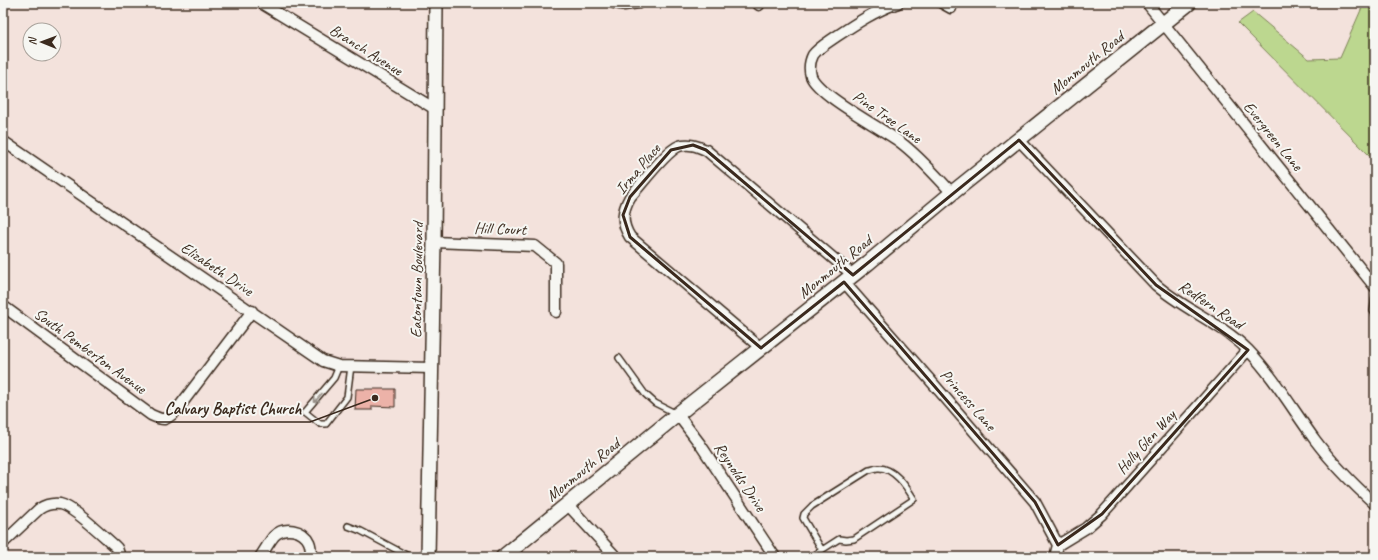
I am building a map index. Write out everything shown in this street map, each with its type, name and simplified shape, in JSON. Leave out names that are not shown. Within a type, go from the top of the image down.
[{"type":"main road","name":"Monmouth Road","points":[[503,557],[1189,3]]},
{"type":"street","name":"Branch Avenue","points":[[262,3],[435,109]]},
{"type":"street","name":"Eatontown Boulevard","points":[[428,557],[434,242],[436,3]]},
{"type":"street","points":[[614,3],[624,5],[640,3]]},
{"type":"street","name":"Pine Tree Lane","points":[[898,3],[877,11],[826,44],[814,55],[810,64],[810,74],[814,81],[825,92],[899,142],[928,166],[952,194]]},
{"type":"street","name":"Evergreen Lane","points":[[1147,3],[1375,287]]},
{"type":"street","name":"Redfern Road","points":[[1019,140],[1156,285],[1179,303],[1218,326],[1248,350],[1332,462],[1347,479],[1375,504]]},
{"type":"street","name":"Elizabeth Drive","points":[[3,141],[323,361],[339,366],[432,368]]},
{"type":"street","name":"Irma Place","points":[[761,348],[630,236],[625,229],[623,215],[628,201],[671,150],[684,145],[693,145],[706,150],[848,278]]},
{"type":"street","name":"Hill Court","points":[[434,242],[535,246],[556,263],[556,312]]},
{"type":"street","name":"Princess Lane","points":[[848,278],[930,380],[1035,502],[1058,545]]},
{"type":"street","name":"South Pemberton Avenue","points":[[3,306],[151,415],[163,420],[176,412],[252,312]]},
{"type":"street","name":"Holly Glen Way","points":[[1058,545],[1086,528],[1102,514],[1248,350]]},
{"type":"street","name":"Reynolds Drive","points":[[678,415],[700,444],[775,557]]},
{"type":"street","points":[[3,543],[44,506],[60,504],[71,509],[114,545],[117,548],[120,557]]},
{"type":"street","points":[[568,504],[616,557]]},
{"type":"street","points":[[260,557],[274,536],[280,532],[294,530],[304,535],[310,546],[311,557]]},
{"type":"street","points":[[1055,557],[1058,545]]},
{"type":"lane","points":[[1375,296],[1373,310],[1375,314]]},
{"type":"lane","points":[[619,358],[645,394],[655,403],[678,415]]},
{"type":"lane","points":[[339,366],[334,378],[305,412],[320,424],[326,424],[347,397],[351,366]]},
{"type":"lane","points":[[811,557],[822,550],[839,539],[854,539],[914,499],[902,481],[890,472],[879,467],[869,470],[812,506],[804,514],[804,518],[822,550]]},
{"type":"lane","points":[[348,526],[361,531],[410,557]]},
{"type":"highlighted area","points":[[1019,140],[1156,285],[1248,350],[1102,514],[1058,545],[1035,502],[844,282],[761,348],[630,237],[623,215],[630,197],[671,150],[693,145],[706,150],[853,275]]},
{"type":"green space","points":[[1364,3],[1375,3],[1375,161],[1238,23],[1253,12],[1309,59],[1340,58]]},
{"type":"building","points":[[356,389],[395,389],[395,407],[372,406],[372,410],[355,410]]},
{"type":"place","name":"Calvary Baptist Church","points":[[375,398]]}]
